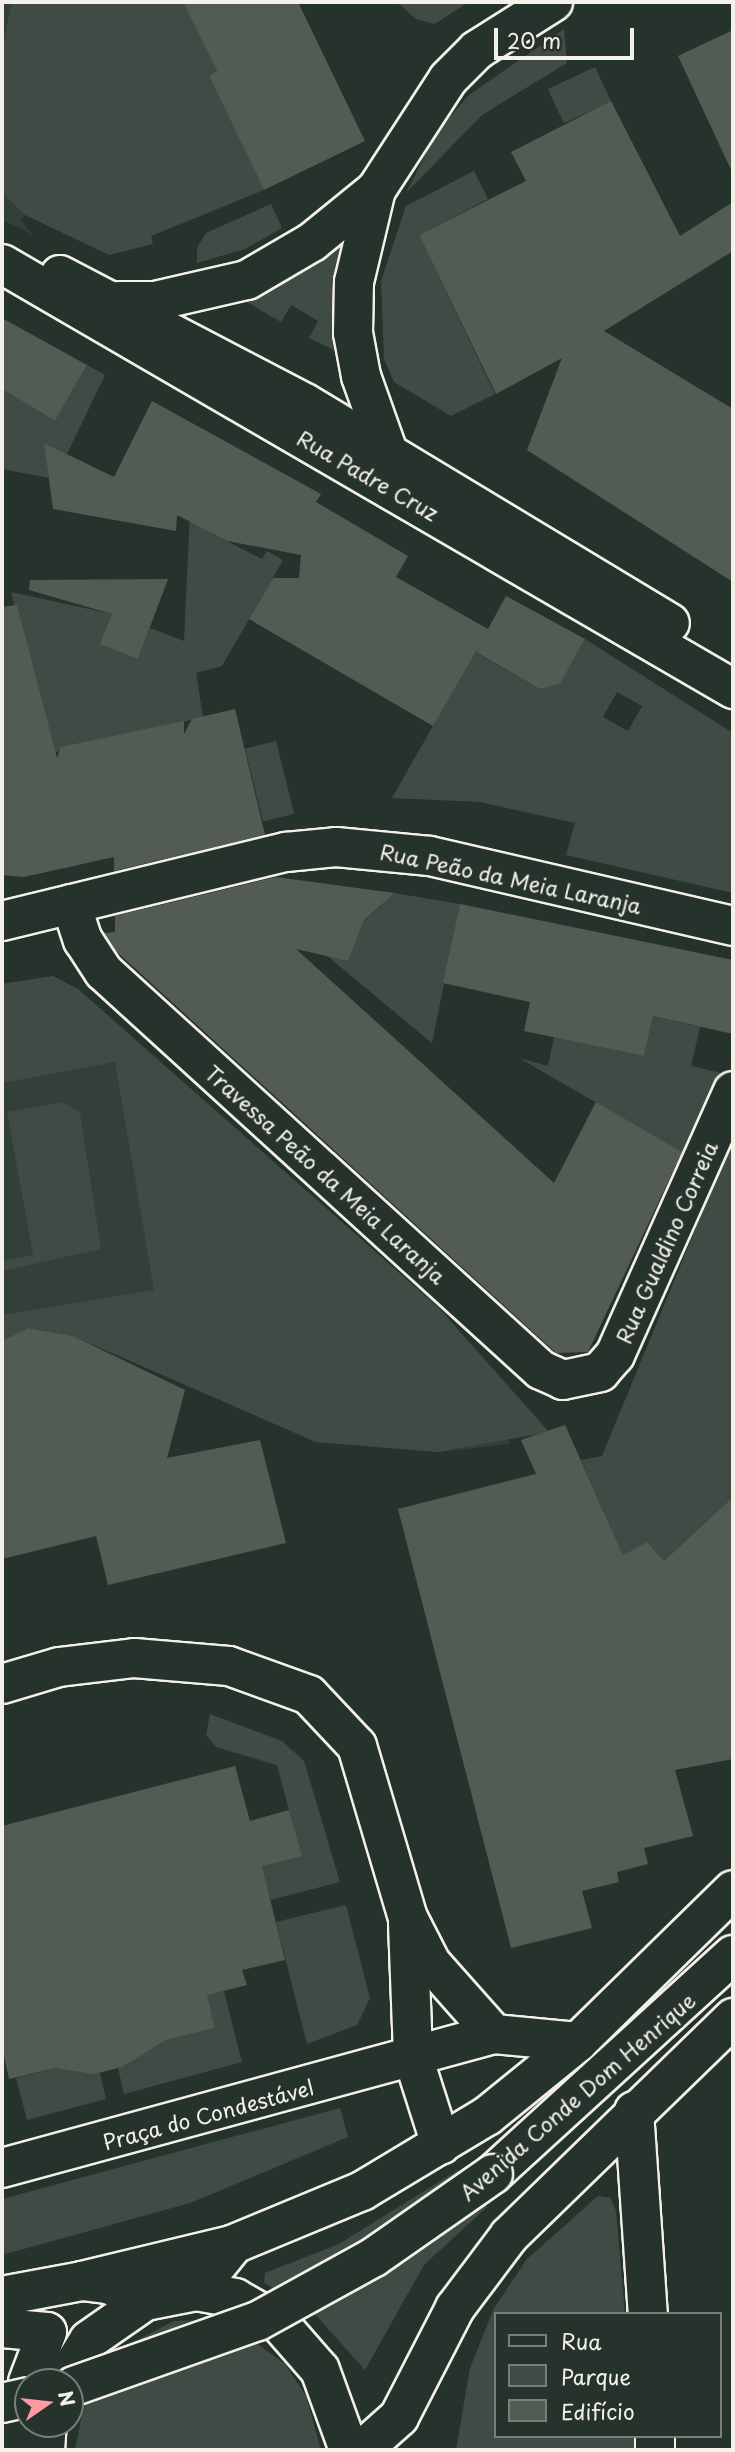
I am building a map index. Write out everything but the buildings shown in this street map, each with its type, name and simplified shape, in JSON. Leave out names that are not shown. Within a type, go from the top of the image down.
[{"type":"street","points":[[120,301],[155,301],[247,280],[312,242],[376,190],[448,79],[477,50],[553,2]]},
{"type":"street","points":[[376,190],[354,282],[353,332],[361,376],[388,452]]},
{"type":"street","name":"Rua Padre Cruz","points":[[2,253],[120,301],[388,452],[733,664]]},
{"type":"street","name":"Rua Padre Cruz","points":[[2,264],[733,689]]},
{"type":"street","name":"Rua Peão da Meia Laranja","points":[[2,920],[286,852],[357,848],[430,856],[733,926]]},
{"type":"street","name":"Travessa Peão da Meia Laranja","points":[[71,904],[83,940],[104,972],[541,1370],[581,1380],[600,1372],[615,1355]]},
{"type":"street","name":"Rua Gualdino Correia","points":[[615,1355],[733,1091]]},
{"type":"street","points":[[2,1684],[59,1668],[134,1658],[229,1666],[309,1695],[358,1746],[408,1918],[431,1963],[494,2034]]},
{"type":"street","name":"Avenida Conde Dom Henrique","points":[[196,2291],[214,2261],[234,2244],[351,2196],[441,2145],[578,2042],[733,1890]]},
{"type":"street","points":[[408,1918],[414,2057],[441,2145]]},
{"type":"street","name":"Avenida Conde Dom Henrique","points":[[84,2380],[258,2321],[374,2257],[493,2174],[733,1955]]},
{"type":"street","name":"Avenida Conde Dom Henrique","points":[[362,2450],[418,2389],[455,2308],[509,2236],[634,2111],[733,2018]]},
{"type":"street","name":"Praça do Condestável","points":[[2,2168],[494,2034],[578,2042]]},
{"type":"street","points":[[634,2111],[648,2312]]},
{"type":"street","points":[[2,2296],[82,2281],[234,2244]]},
{"type":"street","points":[[82,2281],[108,2284],[145,2301]]},
{"type":"street","points":[[77,2368],[89,2340],[145,2301],[196,2291],[261,2310],[300,2343],[335,2399],[349,2450]]},
{"type":"street","points":[[2,2328],[47,2332],[34,2368]]},
{"type":"street","points":[[408,2450],[418,2389]]},
{"type":"shaded area","points":[[2,2],[12,2],[12,20],[2,49]]},
{"type":"shaded area","points":[[2,193],[25,215],[21,221],[34,235],[2,220]]},
{"type":"shaded area","points":[[53,976],[78,989],[439,1308],[510,1444],[438,1452],[316,1442],[73,1336],[28,1328],[2,1341],[2,984]]},
{"type":"green space","points":[[12,2],[183,2],[217,71],[209,76],[264,190],[151,236],[153,244],[109,255],[25,215],[2,193],[2,49]]},
{"type":"green space","points":[[397,2],[469,2],[434,24],[416,19]]},
{"type":"green space","points":[[564,29],[567,63],[482,115],[406,193],[437,132],[469,95]]},
{"type":"green space","points":[[595,67],[611,101],[564,123],[548,89]]},
{"type":"green space","points":[[474,171],[488,199],[419,235],[495,394],[451,416],[394,382],[384,359],[381,281],[406,206]]},
{"type":"green space","points":[[271,204],[282,228],[245,249],[197,263],[197,248],[206,233]]},
{"type":"green space","points":[[351,225],[340,353],[309,338],[318,321],[291,305],[281,322],[240,298]]},
{"type":"green space","points":[[87,365],[105,375],[67,454],[44,443],[49,478],[2,469],[2,389],[55,421]]},
{"type":"green space","points":[[190,510],[211,533],[262,559],[267,551],[283,560],[222,666],[196,673],[203,717],[52,753],[11,592],[112,614],[101,644],[138,659],[150,628],[184,641]]},
{"type":"green space","points":[[585,639],[733,733],[733,893],[566,855],[575,823],[480,802],[392,798],[475,652],[540,689],[560,684]],"holes":[[[617,692],[642,706],[628,731],[603,717]]]},
{"type":"green space","points":[[276,741],[294,814],[263,822],[245,749]]},
{"type":"green space","points":[[382,891],[460,904],[432,1043],[301,934],[355,942],[364,920],[380,906]]},
{"type":"green space","points":[[53,976],[78,989],[439,1308],[549,1432],[438,1452],[316,1442],[73,1336],[28,1328],[2,1341],[2,1315],[154,1290],[115,1062],[2,1083],[2,984]]},
{"type":"green space","points":[[653,1016],[700,1027],[691,1066],[721,1073],[685,1154],[519,1058],[548,1066],[554,1037],[644,1056]]},
{"type":"green space","points":[[64,1102],[80,1113],[101,1249],[2,1271],[2,1261],[33,1255],[7,1112]]},
{"type":"green space","points":[[733,1138],[733,1497],[664,1561],[647,1542],[623,1555],[581,1460],[602,1456]]},
{"type":"green space","points":[[210,1714],[282,1741],[304,1761],[340,1882],[270,1900],[262,1866],[301,1855],[277,1765],[216,1747],[206,1735]]},
{"type":"green space","points":[[346,1905],[370,1998],[357,2025],[307,2044],[276,1922]]},
{"type":"green space","points":[[220,1976],[242,2062],[124,2094],[118,2068],[166,2040],[215,2028],[203,1981]]},
{"type":"green space","points":[[55,2068],[100,2073],[106,2099],[27,2120],[16,2078]]},
{"type":"green space","points":[[340,2108],[348,2137],[190,2203],[2,2255],[2,2199]]},
{"type":"green space","points":[[458,2170],[487,2207],[424,2265],[365,2370],[312,2311],[264,2283],[265,2273],[339,2244]]},
{"type":"green space","points":[[598,2196],[611,2198],[616,2211],[625,2312],[494,2312],[494,2438],[636,2438],[637,2450],[456,2450],[470,2368],[494,2308],[527,2259]]},
{"type":"green space","points":[[201,2320],[231,2325],[285,2364],[306,2396],[321,2450],[75,2450],[77,2438],[84,2438],[84,2407],[120,2349],[174,2321]]}]
